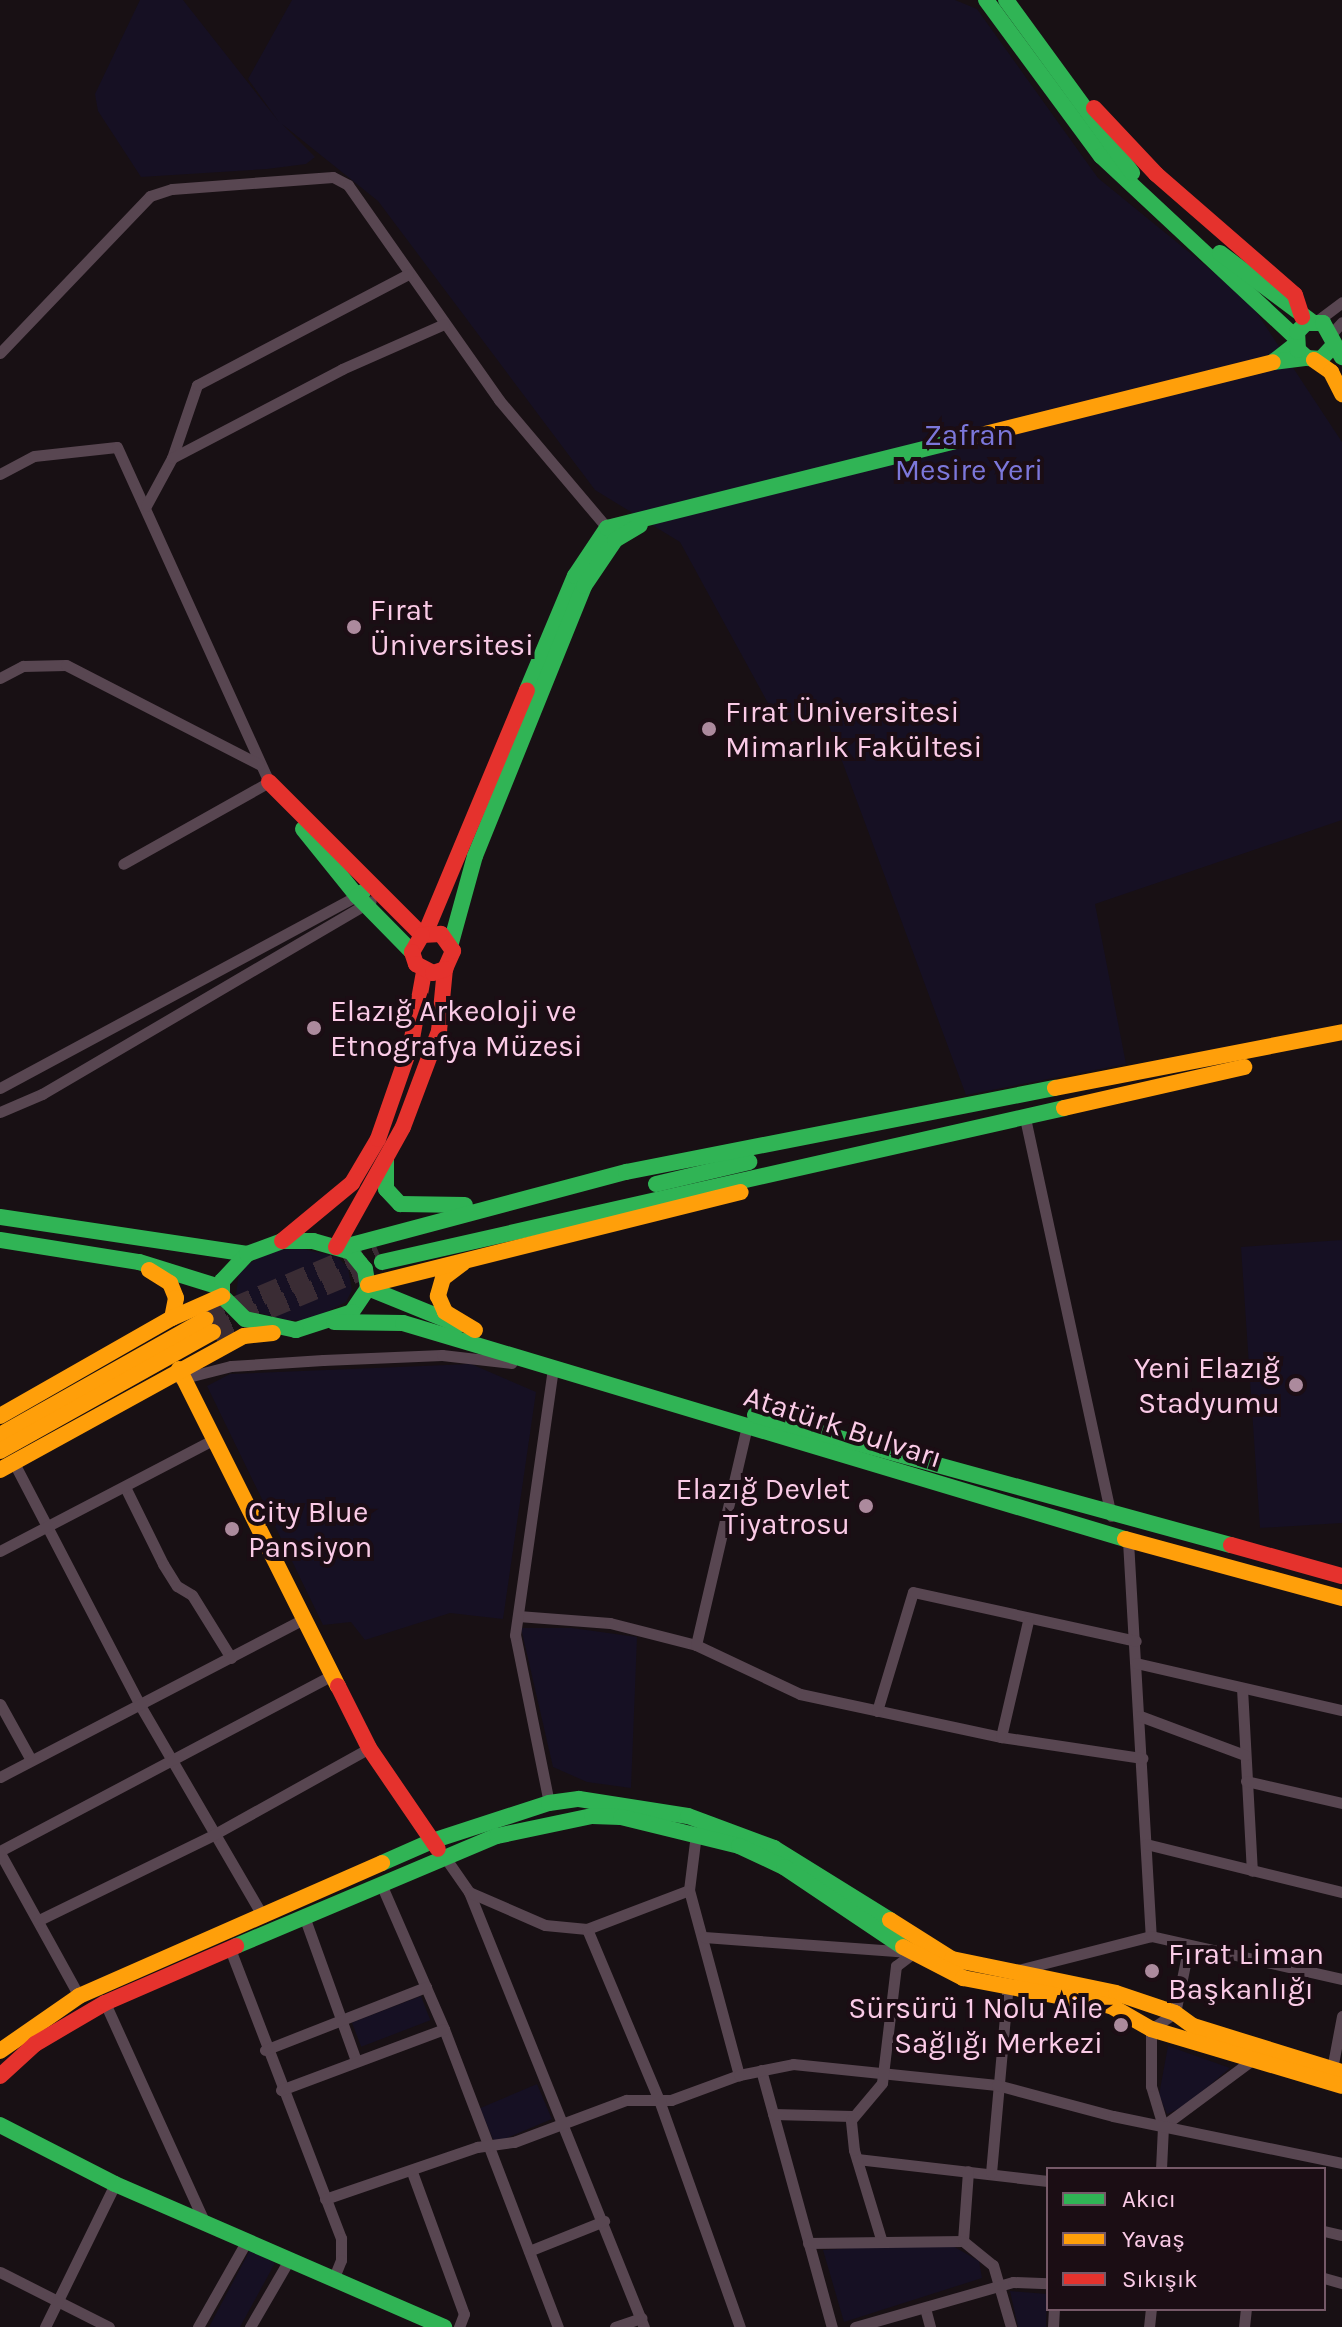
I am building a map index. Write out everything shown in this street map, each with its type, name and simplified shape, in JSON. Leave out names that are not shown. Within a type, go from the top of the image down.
[{"type":"main road","points":[[986,0],[1101,156],[1296,341],[1310,359],[1331,372],[1342,394]]},
{"type":"main road","points":[[412,952],[423,934],[575,576],[607,528],[1273,362],[1327,356],[1338,339],[1199,238],[1141,184],[1054,73],[1006,0]]},
{"type":"main road","points":[[1016,0],[1130,151],[1295,295],[1310,320]]},
{"type":"main road","points":[[1273,362],[1296,341],[1310,320]]},
{"type":"main road","points":[[338,1247],[387,1155],[428,1068],[439,1031],[445,969],[453,958],[451,943],[475,856],[584,586],[615,540],[662,512]]},
{"type":"main road","points":[[0,1217],[247,1254],[282,1241],[352,1183],[378,1139],[411,1044],[424,972],[368,896],[269,782]]},
{"type":"main road","points":[[368,896],[423,934],[441,934],[451,943]]},
{"type":"main road","points":[[424,972],[445,969]]},
{"type":"main road","points":[[282,1241],[338,1247],[626,1172],[1342,1032]]},
{"type":"main road","points":[[1014,1098],[379,1255],[1025,1118],[1342,1045]]},
{"type":"main road","points":[[368,1286],[1025,1118]]},
{"type":"main road","points":[[387,1155],[386,1189],[400,1204],[503,1203]]},
{"type":"main road","points":[[0,1240],[123,1260],[221,1291],[245,1319],[296,1330]]},
{"type":"main road","points":[[7,1466],[244,1336],[296,1330],[327,1323],[352,1312],[368,1286],[365,1269],[338,1247]]},
{"type":"main road","points":[[0,1416],[221,1291],[247,1254]]},
{"type":"main road","points":[[123,1260],[170,1283],[176,1298],[172,1318]]},
{"type":"main road","points":[[465,1262],[443,1278],[438,1296],[445,1312],[475,1330]]},
{"type":"main road","name":"Atatürk Bulvarı","points":[[368,1286],[475,1330],[614,1375],[1112,1517],[1342,1576]]},
{"type":"main road","name":"Atatürk Bulvarı","points":[[327,1323],[371,1319],[403,1323],[1128,1541],[1342,1598]]},
{"type":"main road","points":[[0,1436],[210,1326],[0,1451]]},
{"type":"main road","points":[[181,1373],[369,1748],[444,1856]]},
{"type":"main road","points":[[0,2051],[79,1996],[432,1841],[549,1803],[609,1801],[688,1816],[774,1848],[952,1959],[1111,2006],[1151,2029],[1342,2086]]},
{"type":"main road","points":[[0,2076],[35,2044],[105,2003],[305,1919],[444,1856],[497,1836],[592,1816],[696,1834],[784,1867],[913,1953],[963,1978],[1011,1978],[1116,1993],[1175,2013],[1193,2026],[1337,2071]]},
{"type":"main road","points":[[0,2125],[115,2184],[333,2280],[414,2322],[444,2327]]},
{"type":"street","points":[[0,353],[141,203],[162,190],[333,177],[348,185],[499,400],[607,528]]},
{"type":"street","points":[[146,506],[172,458],[197,385],[408,274]]},
{"type":"street","points":[[1310,320],[1342,302]]},
{"type":"street","points":[[172,458],[303,388],[444,324]]},
{"type":"street","points":[[0,474],[34,456],[117,447],[269,782],[123,864]]},
{"type":"street","points":[[0,678],[23,666],[66,665],[260,765]]},
{"type":"street","points":[[0,1088],[368,896]]},
{"type":"street","points":[[0,1112],[42,1094],[368,896]]},
{"type":"street","points":[[1025,1118],[1112,1517]]},
{"type":"street","points":[[181,1373],[231,1366],[442,1355],[556,1369],[544,1418],[515,1635],[549,1803]]},
{"type":"street","points":[[696,1645],[747,1425]]},
{"type":"street","points":[[0,1551],[212,1440]]},
{"type":"street","points":[[7,1466],[46,1528],[141,1707],[263,1917]]},
{"type":"street","points":[[125,1487],[163,1564],[177,1586],[192,1595],[231,1658]]},
{"type":"street","points":[[1128,1541],[1151,1936]]},
{"type":"street","points":[[877,1711],[913,1592],[1028,1621],[1136,1641]]},
{"type":"street","points":[[518,1616],[610,1623],[696,1645],[800,1694],[1001,1737],[1142,1758]]},
{"type":"street","points":[[0,1777],[141,1707],[304,1619]]},
{"type":"street","points":[[1001,1737],[1028,1621]]},
{"type":"street","points":[[1136,1663],[1342,1710]]},
{"type":"street","points":[[79,1996],[0,1852],[174,1763],[333,1675]]},
{"type":"street","points":[[1242,1688],[1252,1871]]},
{"type":"street","points":[[0,1704],[31,1760]]},
{"type":"street","points":[[1140,1716],[1245,1755]]},
{"type":"street","points":[[39,1920],[213,1835],[369,1748]]},
{"type":"street","points":[[1246,1781],[1342,1803]]},
{"type":"street","points":[[696,1834],[689,1890],[739,2075]]},
{"type":"street","points":[[1146,1844],[1342,1892]]},
{"type":"street","points":[[444,1856],[469,1892],[565,2121],[642,2322],[615,2327]]},
{"type":"street","points":[[381,1884],[444,2029],[558,2327]]},
{"type":"street","points":[[469,1892],[545,1925],[587,1929],[689,1890]]},
{"type":"street","points":[[305,1919],[356,2061]]},
{"type":"street","points":[[587,1929],[659,2100],[740,2327]]},
{"type":"street","points":[[991,2173],[997,2085],[1011,1978],[1151,1936],[1342,1979]]},
{"type":"street","points":[[704,1937],[913,1953]]},
{"type":"street","points":[[1161,2167],[1163,2126],[1151,2086],[1151,2029],[1175,2013],[1189,1945]]},
{"type":"street","points":[[230,1949],[265,2050],[342,2246],[333,2280]]},
{"type":"street","points":[[881,2239],[857,2159],[852,2116],[882,2083],[896,1966],[913,1953]]},
{"type":"street","points":[[265,2050],[426,1987]]},
{"type":"street","points":[[105,2003],[205,2224]]},
{"type":"street","points":[[1337,2071],[1342,2016]]},
{"type":"street","points":[[281,2090],[444,2029]]},
{"type":"street","points":[[1163,2126],[1251,2061]]},
{"type":"street","points":[[325,2199],[487,2145],[514,2142],[626,2100],[659,2100],[739,2075],[793,2064],[997,2085],[1163,2126],[1342,2163]]},
{"type":"street","points":[[761,2070],[832,2327]]},
{"type":"street","points":[[773,2114],[852,2116]]},
{"type":"street","points":[[857,2159],[1046,2181]]},
{"type":"street","points":[[963,2241],[968,2171]]},
{"type":"street","points":[[412,2172],[464,2314],[459,2327]]},
{"type":"street","points":[[45,2327],[60,2304],[115,2184]]},
{"type":"street","points":[[529,2251],[604,2221]]},
{"type":"street","points":[[808,2243],[881,2239],[963,2241],[993,2265],[1011,2327]]},
{"type":"street","points":[[198,2327],[246,2242]]},
{"type":"street","points":[[250,2327],[289,2260]]},
{"type":"street","points":[[0,2272],[109,2327]]},
{"type":"street","points":[[855,2327],[1000,2285],[1046,2283]]},
{"type":"street","points":[[925,2308],[930,2327]]},
{"type":"green space","name":"Zafran Mesire Yeri","points":[[140,0],[183,0],[279,122],[248,79],[292,0],[955,0],[977,9],[1098,178],[1249,301],[1342,442],[1342,820],[1095,904],[1126,1064],[966,1095],[822,707],[781,727],[680,542],[595,490],[378,201],[282,124],[315,157],[306,164],[267,169],[141,177],[98,111],[95,94]]},
{"type":"green space","name":"Yeni Elazığ Stadyumu","points":[[1342,1240],[1342,1523],[1260,1528],[1241,1247]]},
{"type":"green space","points":[[299,1248],[338,1257],[348,1268],[352,1290],[346,1302],[310,1320],[286,1320],[244,1309],[236,1295],[239,1271],[268,1251]]},
{"type":"green space","points":[[471,1364],[536,1392],[503,1619],[450,1613],[365,1640],[351,1622],[323,1625],[207,1386],[230,1374]]},
{"type":"green space","points":[[521,1628],[572,1628],[637,1637],[631,1788],[587,1782],[553,1767]]},
{"type":"green space","points":[[421,1996],[430,2020],[361,2047],[352,2023]]},
{"type":"green space","points":[[1168,2046],[1230,2068],[1185,2106],[1167,2114],[1159,2095]]},
{"type":"green space","points":[[537,2084],[552,2119],[495,2143],[480,2108]]},
{"type":"green space","points":[[944,2241],[979,2261],[982,2278],[844,2322],[823,2250]]},
{"type":"green space","points":[[250,2250],[275,2263],[240,2327],[209,2327]]},
{"type":"green space","points":[[1010,2291],[1046,2294],[1046,2327],[1018,2327]]},
{"type":"tunnel","points":[[206,1319],[376,1247]]},
{"type":"tunnel","points":[[213,1332],[379,1263]]},
{"type":"traffic: fast","points":[[986,0],[1101,156],[1296,338]]},
{"type":"traffic: fast","points":[[1006,0],[1132,173]]},
{"type":"traffic: fast","points":[[1220,253],[1311,321]]},
{"type":"traffic: fast","points":[[1334,345],[1321,359],[1307,358],[1298,350],[1297,332],[1306,323],[1323,323],[1342,357]]},
{"type":"traffic: fast","points":[[1296,344],[1273,362],[1307,358]]},
{"type":"traffic: fast","points":[[527,690],[575,576],[607,528],[969,438]]},
{"type":"traffic: fast","points":[[451,943],[475,856],[584,586],[615,540],[640,525]]},
{"type":"traffic: fast","points":[[303,829],[357,896]]},
{"type":"traffic: fast","points":[[363,892],[357,896],[412,952]]},
{"type":"traffic: fast","points":[[340,1248],[626,1172],[1055,1088]]},
{"type":"traffic: fast","points":[[382,1262],[1064,1108]]},
{"type":"traffic: fast","points":[[386,1159],[386,1189],[400,1204],[465,1205]]},
{"type":"traffic: fast","points":[[656,1184],[749,1162]]},
{"type":"traffic: fast","points":[[0,1217],[247,1254]]},
{"type":"traffic: fast","points":[[0,1240],[139,1262],[220,1287]]},
{"type":"traffic: fast","points":[[282,1241],[313,1241],[351,1252],[365,1269],[368,1288],[352,1312],[296,1330],[245,1319],[222,1296],[222,1281],[247,1254],[282,1241]]},
{"type":"traffic: fast","points":[[368,1288],[459,1325]]},
{"type":"traffic: fast","points":[[334,1322],[403,1323],[1125,1539]]},
{"type":"traffic: fast","points":[[755,1415],[1231,1545]]},
{"type":"traffic: fast","points":[[382,1863],[432,1841],[549,1803],[579,1799],[688,1816],[774,1848],[890,1920]]},
{"type":"traffic: fast","points":[[236,1946],[497,1836],[592,1816],[621,1817],[739,1846],[784,1867],[903,1947]]},
{"type":"traffic: fast","points":[[0,2125],[115,2184],[444,2327]]},
{"type":"traffic: slow","points":[[1314,360],[1331,372],[1342,394]]},
{"type":"traffic: slow","points":[[969,438],[1273,362]]},
{"type":"traffic: slow","points":[[1055,1088],[1342,1032]]},
{"type":"traffic: slow","points":[[1064,1108],[1244,1067]]},
{"type":"traffic: slow","points":[[368,1285],[741,1192]]},
{"type":"traffic: slow","points":[[463,1263],[443,1278],[438,1296],[445,1312],[475,1330]]},
{"type":"traffic: slow","points":[[149,1270],[170,1283],[176,1298],[172,1318]]},
{"type":"traffic: slow","points":[[0,1416],[172,1318],[222,1296]]},
{"type":"traffic: slow","points":[[0,1435],[206,1319]]},
{"type":"traffic: slow","points":[[0,1451],[213,1332]]},
{"type":"traffic: slow","points":[[0,1470],[244,1336],[273,1333]]},
{"type":"traffic: slow","points":[[179,1369],[338,1686]]},
{"type":"traffic: slow","points":[[1125,1539],[1342,1598]]},
{"type":"traffic: slow","points":[[0,2051],[79,1996],[382,1863]]},
{"type":"traffic: slow","points":[[890,1920],[952,1959],[1116,1993],[1175,2013],[1193,2026],[1342,2072]]},
{"type":"traffic: slow","points":[[903,1947],[963,1978],[1111,2006],[1151,2029],[1342,2086]]},
{"type":"traffic: jam","points":[[1094,108],[1156,174],[1295,295],[1302,317]]},
{"type":"traffic: jam","points":[[425,934],[527,690]]},
{"type":"traffic: jam","points":[[269,782],[422,935]]},
{"type":"traffic: jam","points":[[336,1247],[403,1127],[439,1031],[445,969],[453,951],[441,934],[422,935],[412,952],[416,964],[433,973],[445,969]]},
{"type":"traffic: jam","points":[[282,1241],[352,1183],[378,1139],[411,1044],[424,972]]},
{"type":"traffic: jam","points":[[1231,1545],[1342,1576]]},
{"type":"traffic: jam","points":[[338,1686],[369,1748],[438,1849]]},
{"type":"traffic: jam","points":[[0,2076],[35,2044],[105,2003],[236,1946]]},
{"type":"place","name":"Fırat Üniversitesi","points":[[354,627]]},
{"type":"place","name":"Fırat Üniversitesi Mimarlık Fakültesi","points":[[709,729]]},
{"type":"place","name":"Elazığ Arkeoloji ve Etnografya Müzesi","points":[[314,1028]]},
{"type":"place","name":"Yeni Elazığ Stadyumu","points":[[1296,1385]]},
{"type":"place","name":"Elazığ Devlet Tiyatrosu","points":[[866,1506]]},
{"type":"place","name":"City Blue Pansiyon","points":[[232,1529]]},
{"type":"place","name":"Fırat Liman Başkanlığı","points":[[1152,1971]]},
{"type":"place","name":"Sürsürü 1 Nolu Aile Sağlığı Merkezi","points":[[1121,2025]]}]
